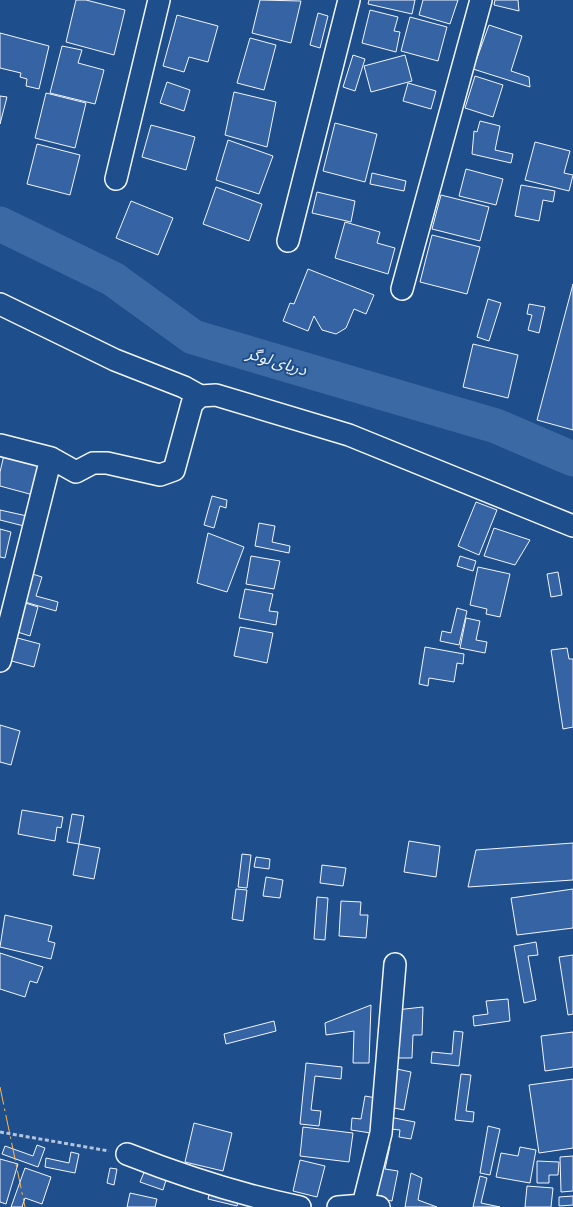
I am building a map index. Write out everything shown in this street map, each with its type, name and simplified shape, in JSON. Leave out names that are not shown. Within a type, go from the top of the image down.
[{"type":"street","points":[[116,179],[159,0]]},
{"type":"street","points":[[288,241],[349,0]]},
{"type":"street","points":[[402,289],[481,0]]},
{"type":"street","points":[[0,304],[115,360],[184,386],[200,396],[216,395],[348,435],[573,526]]},
{"type":"street","points":[[0,445],[51,458],[76,472],[93,463],[107,463],[160,475],[174,470],[192,404],[200,396]]},
{"type":"street","points":[[0,661],[51,458]]},
{"type":"street","points":[[338,1207],[371,1206],[381,1132],[395,964]]},
{"type":"street","points":[[127,1154],[177,1173],[271,1201],[300,1207]]},
{"type":"path","points":[[0,1132],[127,1154]]},
{"type":"building","points":[[76,0],[86,0],[125,10],[114,55],[66,42]]},
{"type":"building","points":[[260,0],[301,1],[291,43],[252,33]]},
{"type":"building","points":[[369,0],[415,0],[412,14],[368,4]]},
{"type":"building","points":[[423,0],[458,0],[450,24],[419,15]]},
{"type":"building","points":[[495,0],[518,0],[519,11],[494,5]]},
{"type":"building","points":[[370,10],[398,17],[394,31],[400,32],[396,52],[362,43]]},
{"type":"building","points":[[318,13],[328,16],[320,48],[310,45]]},
{"type":"building","points":[[177,15],[218,26],[208,62],[189,57],[184,72],[163,66]]},
{"type":"building","points":[[410,17],[447,27],[438,61],[401,51]]},
{"type":"building","points":[[489,25],[522,36],[511,71],[529,77],[530,87],[473,69]]},
{"type":"building","points":[[0,33],[49,46],[39,89],[26,86],[27,79],[20,77],[21,73],[0,68]]},
{"type":"building","points":[[250,38],[276,45],[264,90],[237,83]]},
{"type":"building","points":[[62,46],[82,50],[78,63],[104,70],[95,104],[50,93]]},
{"type":"building","points":[[353,55],[365,59],[355,91],[343,87]]},
{"type":"building","points":[[405,55],[412,81],[371,92],[364,66]]},
{"type":"building","points":[[475,76],[503,85],[493,117],[465,108]]},
{"type":"building","points":[[167,82],[190,90],[184,111],[160,103]]},
{"type":"building","points":[[408,83],[436,91],[431,109],[403,101]]},
{"type":"building","points":[[234,92],[276,102],[267,147],[225,135]]},
{"type":"building","points":[[46,93],[86,103],[75,148],[35,138]]},
{"type":"building","points":[[0,96],[7,97],[0,124]]},
{"type":"building","points":[[480,121],[500,126],[495,150],[513,154],[511,163],[472,154],[474,131],[477,132]]},
{"type":"building","points":[[335,123],[377,134],[365,182],[323,171]]},
{"type":"building","points":[[151,125],[195,137],[186,170],[142,157]]},
{"type":"building","points":[[228,140],[273,156],[259,194],[216,180]]},
{"type":"building","points":[[535,142],[570,151],[564,173],[573,175],[569,191],[525,180]]},
{"type":"building","points":[[37,144],[80,155],[70,195],[27,184]]},
{"type":"building","points":[[466,169],[503,179],[496,205],[459,196]]},
{"type":"building","points":[[372,173],[406,181],[404,191],[370,184]]},
{"type":"building","points":[[521,185],[555,191],[553,202],[543,200],[539,221],[515,216]]},
{"type":"building","points":[[216,187],[262,204],[249,241],[203,224]]},
{"type":"building","points":[[317,192],[355,201],[351,222],[312,213]]},
{"type":"building","points":[[441,195],[489,207],[480,241],[432,229]]},
{"type":"building","points":[[131,201],[173,218],[158,255],[116,238]]},
{"type":"building","points":[[345,222],[380,232],[377,243],[395,248],[388,274],[335,258]]},
{"type":"building","points":[[432,235],[480,247],[467,294],[420,282]]},
{"type":"building","points":[[308,269],[374,295],[366,314],[354,309],[346,328],[336,334],[322,330],[314,316],[308,331],[283,321],[290,303],[294,304]]},
{"type":"building","points":[[573,284],[573,430],[537,420]]},
{"type":"building","points":[[488,299],[501,303],[489,341],[477,337]]},
{"type":"building","points":[[529,304],[545,307],[539,333],[528,330],[532,315],[527,314]]},
{"type":"building","points":[[473,344],[518,355],[508,398],[463,387]]},
{"type":"building","points":[[4,455],[44,466],[37,496],[0,486],[0,472]]},
{"type":"building","points":[[212,496],[227,500],[226,508],[220,506],[214,528],[204,525]]},
{"type":"building","points":[[476,502],[497,510],[479,555],[458,546]]},
{"type":"building","points":[[0,510],[27,516],[24,526],[0,520]]},
{"type":"building","points":[[259,523],[275,526],[272,542],[290,546],[289,553],[255,546]]},
{"type":"building","points":[[494,528],[530,540],[515,565],[484,556]]},
{"type":"building","points":[[0,529],[11,532],[5,558],[0,557]]},
{"type":"building","points":[[208,533],[244,547],[227,592],[197,583]]},
{"type":"building","points":[[251,556],[280,561],[274,589],[246,584]]},
{"type":"building","points":[[460,556],[476,561],[473,571],[457,566]]},
{"type":"building","points":[[478,567],[510,574],[500,617],[486,614],[487,609],[470,605]]},
{"type":"building","points":[[26,572],[42,577],[36,596],[58,602],[56,611],[18,600]]},
{"type":"building","points":[[558,572],[562,595],[551,597],[547,574]]},
{"type":"building","points":[[245,589],[273,594],[269,611],[278,612],[276,625],[239,618]]},
{"type":"building","points":[[19,601],[38,607],[30,636],[11,630]]},
{"type":"building","points":[[457,608],[467,611],[459,645],[440,641],[442,631],[451,633]]},
{"type":"building","points":[[466,618],[480,621],[476,640],[487,642],[485,653],[460,648]]},
{"type":"building","points":[[240,627],[273,633],[267,663],[234,656]]},
{"type":"building","points":[[10,636],[40,644],[34,667],[4,659]]},
{"type":"building","points":[[425,647],[464,654],[463,664],[457,663],[454,682],[429,678],[428,686],[419,684]]},
{"type":"building","points":[[567,648],[569,659],[573,659],[573,727],[563,729],[551,650]]},
{"type":"building","points":[[0,725],[20,731],[11,765],[0,762]]},
{"type":"building","points":[[22,810],[63,817],[61,828],[57,827],[55,841],[18,834]]},
{"type":"building","points":[[72,814],[84,816],[79,844],[67,842]]},
{"type":"building","points":[[409,841],[440,846],[436,877],[404,872]]},
{"type":"building","points":[[573,843],[573,880],[468,887],[476,850]]},
{"type":"building","points":[[79,844],[100,848],[94,879],[73,875]]},
{"type":"building","points":[[242,854],[251,855],[247,888],[238,887]]},
{"type":"building","points":[[256,857],[270,859],[269,869],[254,867]]},
{"type":"building","points":[[322,865],[346,868],[343,886],[320,883]]},
{"type":"building","points":[[266,877],[283,880],[280,898],[263,896]]},
{"type":"building","points":[[236,889],[247,890],[243,921],[232,919]]},
{"type":"building","points":[[573,889],[573,928],[517,935],[511,898]]},
{"type":"building","points":[[317,897],[328,898],[325,940],[314,939]]},
{"type":"building","points":[[341,901],[361,902],[360,915],[368,915],[366,938],[339,936]]},
{"type":"building","points":[[5,915],[52,926],[48,941],[55,943],[51,959],[0,947]]},
{"type":"building","points":[[536,942],[538,955],[528,956],[536,1000],[524,1003],[514,946]]},
{"type":"building","points":[[0,953],[43,967],[37,983],[30,981],[25,997],[0,989]]},
{"type":"building","points":[[573,955],[573,1014],[568,1015],[559,957]]},
{"type":"building","points":[[508,999],[510,1021],[474,1026],[473,1016],[488,1014],[486,1001]]},
{"type":"building","points":[[371,1005],[369,1063],[353,1063],[354,1031],[326,1035],[325,1023]]},
{"type":"building","points":[[423,1007],[422,1035],[413,1035],[412,1058],[393,1058],[396,1010]]},
{"type":"building","points":[[274,1021],[276,1031],[226,1044],[224,1034]]},
{"type":"building","points":[[454,1031],[463,1032],[459,1066],[431,1063],[432,1052],[452,1054]]},
{"type":"building","points":[[573,1032],[573,1067],[545,1071],[541,1036]]},
{"type":"building","points":[[306,1063],[342,1067],[341,1079],[315,1076],[311,1110],[321,1111],[319,1126],[300,1124]]},
{"type":"building","points":[[392,1068],[411,1072],[404,1110],[385,1106]]},
{"type":"building","points":[[461,1074],[471,1075],[466,1111],[474,1112],[473,1122],[455,1120]]},
{"type":"building","points":[[573,1079],[573,1148],[539,1153],[529,1085]]},
{"type":"building","points":[[365,1096],[376,1098],[371,1133],[351,1130],[352,1118],[361,1119]]},
{"type":"building","points":[[384,1116],[415,1122],[411,1139],[399,1137],[400,1130],[391,1129]]},
{"type":"building","points":[[194,1123],[232,1133],[223,1171],[185,1162]]},
{"type":"building","points":[[488,1126],[500,1129],[490,1175],[480,1173]]},
{"type":"building","points":[[303,1127],[353,1133],[349,1162],[300,1156]]},
{"type":"building","points":[[378,1143],[390,1146],[385,1169],[398,1171],[392,1201],[367,1197]]},
{"type":"building","points":[[37,1145],[45,1148],[38,1167],[2,1154],[5,1146],[33,1156]]},
{"type":"building","points":[[520,1147],[536,1150],[530,1183],[496,1177],[501,1153],[518,1156]]},
{"type":"building","points":[[71,1152],[79,1154],[75,1173],[45,1167],[46,1158],[69,1163]]},
{"type":"building","points":[[573,1156],[573,1191],[561,1192],[560,1157]]},
{"type":"building","points":[[0,1159],[18,1164],[6,1204],[0,1202]]},
{"type":"building","points":[[300,1160],[325,1166],[317,1197],[293,1191]]},
{"type":"building","points":[[537,1161],[559,1162],[558,1175],[549,1175],[549,1183],[537,1183]]},
{"type":"building","points":[[25,1168],[51,1177],[42,1204],[25,1198],[22,1207],[11,1207]]},
{"type":"building","points":[[110,1168],[117,1169],[114,1185],[107,1183]]},
{"type":"building","points":[[145,1170],[167,1177],[163,1190],[140,1182]]},
{"type":"building","points":[[411,1173],[422,1178],[418,1200],[437,1207],[405,1207]]},
{"type":"building","points":[[480,1176],[487,1178],[481,1203],[500,1207],[473,1207]]},
{"type":"building","points":[[527,1186],[553,1188],[551,1207],[525,1207]]},
{"type":"building","points":[[210,1190],[239,1197],[237,1206],[208,1199]]},
{"type":"building","points":[[130,1193],[157,1199],[155,1207],[127,1207]]},
{"type":"building","points":[[573,1196],[573,1205],[559,1206],[559,1197]]},
{"type":"waterway","name":"دریای لوگر","points":[[0,224],[113,279],[193,337],[496,426],[573,459]]},
{"type":"power","points":[[0,1087],[25,1207]]}]
